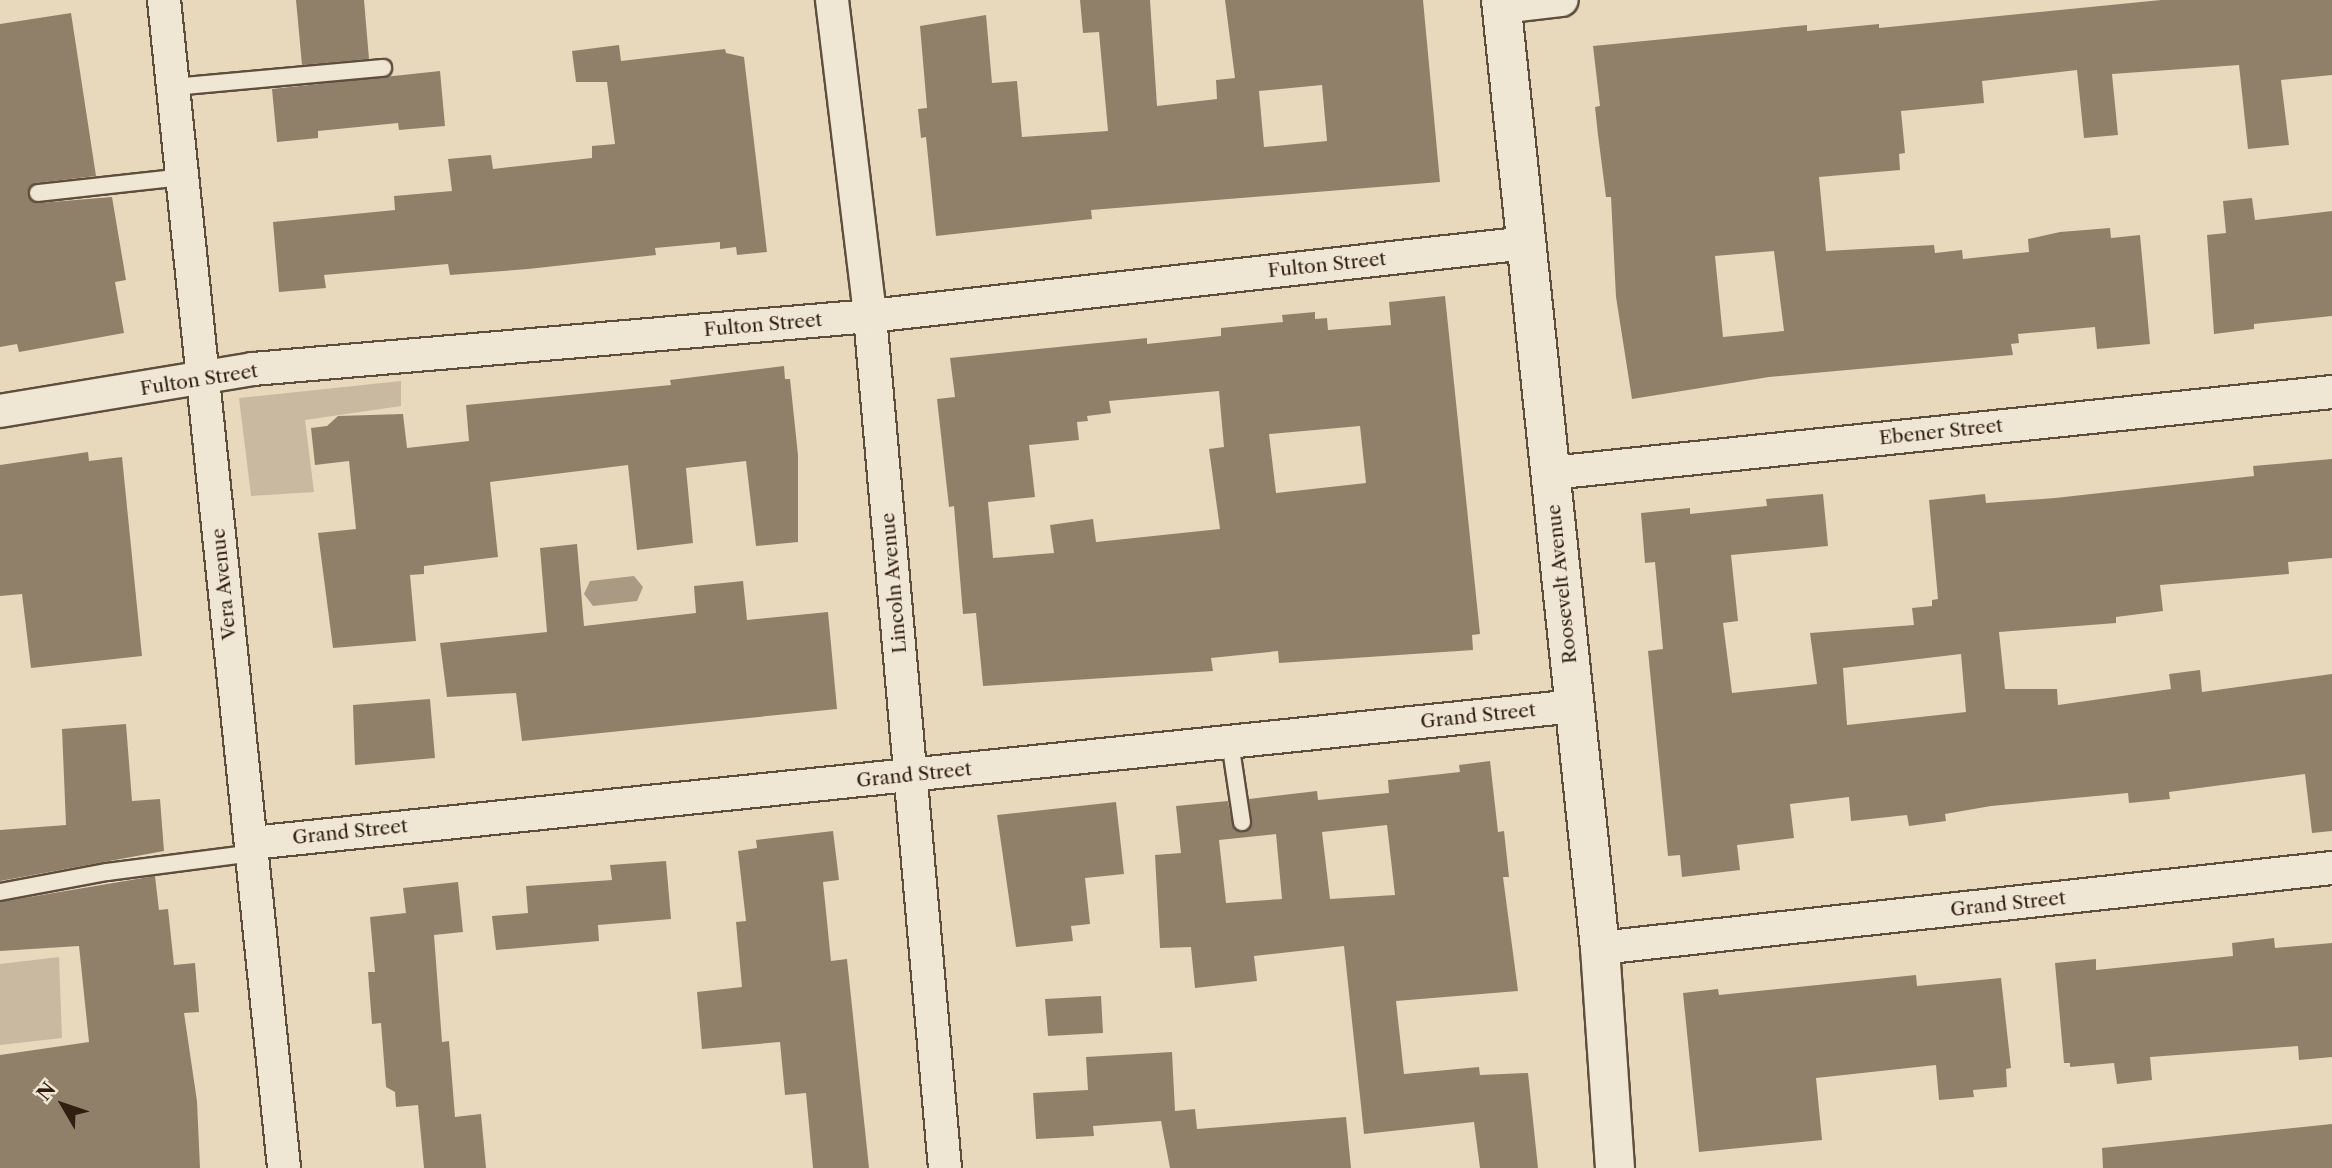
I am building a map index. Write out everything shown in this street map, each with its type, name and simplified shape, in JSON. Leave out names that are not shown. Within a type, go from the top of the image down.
[{"type":"street","name":"Vera Avenue","points":[[164,0],[284,1168]]},
{"type":"street","name":"Lincoln Avenue","points":[[832,0],[870,316],[945,1168]]},
{"type":"street","points":[[1501,3],[1562,0]]},
{"type":"street","name":"Roosevelt Avenue","points":[[1501,3],[1600,948],[1615,1168]]},
{"type":"street","name":"Fulton Street","points":[[0,411],[253,369],[870,316],[1527,243]]},
{"type":"street","name":"Ebener Street","points":[[1551,473],[2332,392]]},
{"type":"street","name":"Grand Street","points":[[252,848],[911,775],[1575,706]]},
{"type":"street","name":"Grand Street","points":[[1600,948],[2332,868]]},
{"type":"lane","points":[[173,88],[383,68]]},
{"type":"lane","points":[[38,193],[183,177]]},
{"type":"lane","points":[[1230,742],[1242,822]]},
{"type":"lane","points":[[0,892],[252,848]]},
{"type":"shaded area","points":[[401,381],[401,406],[305,420],[314,492],[251,496],[239,398]]},
{"type":"shaded area","points":[[634,576],[643,587],[637,601],[593,606],[584,594],[590,581]]},
{"type":"shaded area","points":[[59,957],[62,1038],[0,1045],[0,964]]},
{"type":"building","points":[[296,0],[364,0],[369,59],[302,65]]},
{"type":"building","points":[[1080,0],[1150,0],[1157,106],[1217,99],[1216,80],[1235,78],[1225,0],[1423,0],[1440,182],[1091,210],[1092,219],[936,236],[926,137],[921,138],[918,109],[927,108],[920,26],[986,15],[992,83],[1017,81],[1022,137],[1108,131],[1099,32],[1083,33]],"holes":[[[1322,85],[1327,141],[1264,147],[1259,91]]]},
{"type":"building","points":[[2161,0],[2332,0],[2332,75],[2281,80],[2289,145],[2248,149],[2239,65],[2112,74],[2118,135],[2084,138],[2077,70],[1982,81],[1984,103],[1901,111],[1905,153],[1899,154],[1900,170],[1819,177],[1826,251],[1934,245],[1935,253],[1962,250],[1963,259],[2029,252],[2028,239],[2060,232],[2110,228],[2111,238],[2140,235],[2150,344],[2097,349],[2095,327],[2018,334],[2019,343],[2011,344],[2013,355],[1769,377],[1632,399],[1616,297],[1611,197],[1606,197],[1598,135],[1595,107],[1600,106],[1593,46],[1807,25],[1807,31],[1879,24],[1879,28]],"holes":[[[1774,251],[1784,331],[1723,337],[1715,256]]]},
{"type":"building","points":[[71,13],[96,176],[36,183],[28,195],[39,203],[112,197],[126,280],[115,282],[124,333],[19,352],[17,344],[0,347],[0,24]]},
{"type":"building","points":[[619,45],[621,61],[725,49],[726,53],[744,57],[767,252],[737,255],[736,247],[720,249],[720,242],[655,248],[656,255],[528,269],[450,275],[448,264],[324,275],[326,288],[279,292],[273,222],[395,210],[394,196],[452,191],[448,159],[491,155],[493,169],[592,158],[592,146],[615,144],[607,82],[576,82],[572,51]]},
{"type":"building","points":[[440,71],[445,126],[399,130],[398,123],[318,131],[318,138],[277,142],[272,89]]},
{"type":"building","points":[[2252,198],[2255,220],[2332,211],[2332,316],[2254,324],[2254,329],[2214,334],[2207,235],[2226,233],[2223,201]]},
{"type":"building","points":[[1445,296],[1480,634],[1472,635],[1473,650],[1279,663],[1278,651],[1211,658],[1213,671],[983,686],[976,613],[963,614],[954,506],[949,507],[937,399],[955,397],[950,358],[1147,338],[1147,344],[1221,336],[1221,328],[1283,322],[1282,315],[1315,312],[1315,319],[1327,318],[1328,330],[1391,325],[1389,302]],"holes":[[[1219,391],[1224,447],[1209,449],[1220,529],[1096,542],[1093,519],[1050,525],[1054,553],[993,558],[988,502],[1035,497],[1029,445],[1079,440],[1077,422],[1088,421],[1087,416],[1111,413],[1109,401]],[[1360,426],[1366,483],[1276,493],[1269,434]]]},
{"type":"building","points":[[784,366],[785,379],[790,379],[798,455],[798,542],[756,546],[746,461],[686,468],[693,543],[637,550],[628,465],[490,482],[498,557],[424,566],[424,574],[410,575],[416,641],[333,648],[318,533],[356,529],[349,461],[315,465],[311,428],[327,426],[338,416],[403,414],[407,448],[469,441],[466,405],[671,385],[670,380]]},
{"type":"building","points":[[88,452],[89,461],[122,457],[142,656],[31,668],[22,594],[0,596],[0,465]]},
{"type":"building","points":[[2332,459],[2332,558],[2288,562],[2289,574],[2160,585],[2163,611],[2116,617],[2116,623],[1999,632],[2005,689],[2057,689],[2058,705],[2171,689],[2169,674],[2200,670],[2202,692],[2332,674],[2332,831],[2312,833],[2305,774],[2169,792],[2170,799],[2129,803],[2128,793],[1991,806],[1945,814],[1946,821],[1909,826],[1907,815],[1851,821],[1849,797],[1790,804],[1794,838],[1737,845],[1740,870],[1682,877],[1680,855],[1668,856],[1648,651],[1663,649],[1655,562],[1645,563],[1641,513],[1690,508],[1690,514],[1767,506],[1766,499],[1823,494],[1828,546],[1731,555],[1738,621],[1723,623],[1732,693],[1817,684],[1810,633],[1914,625],[1912,608],[1932,606],[1932,600],[1938,599],[1929,500],[1985,494],[1986,503],[2055,498],[2254,476],[2253,466]],"holes":[[[1961,654],[1966,712],[1847,725],[1843,668]]]},
{"type":"building","points":[[577,544],[584,626],[696,613],[694,586],[743,581],[747,620],[828,612],[837,709],[522,741],[516,693],[447,697],[440,643],[547,632],[540,548]]},
{"type":"building","points":[[430,699],[435,758],[355,765],[353,705]]},
{"type":"building","points":[[126,724],[132,801],[160,799],[164,851],[0,881],[0,830],[66,825],[62,729]]},
{"type":"building","points":[[1490,761],[1498,832],[1504,831],[1509,877],[1503,877],[1518,991],[1396,1001],[1404,1074],[1479,1067],[1480,1075],[1528,1073],[1538,1168],[1480,1168],[1474,1122],[1364,1134],[1344,946],[1254,956],[1257,981],[1195,988],[1191,947],[1160,948],[1155,855],[1181,853],[1176,806],[1228,801],[1233,828],[1244,832],[1252,825],[1249,799],[1317,791],[1318,800],[1389,793],[1388,780],[1460,772],[1459,765]],"holes":[[[1387,825],[1395,895],[1330,899],[1322,832]],[[1276,834],[1282,899],[1226,903],[1219,840]]]},
{"type":"building","points":[[1116,802],[1124,874],[1085,878],[1090,924],[1071,926],[1073,941],[1016,947],[997,815]]},
{"type":"building","points":[[833,831],[839,880],[823,882],[831,961],[847,959],[869,1168],[813,1168],[806,1093],[785,1095],[780,1042],[702,1049],[697,992],[742,987],[736,922],[746,921],[738,851],[757,848],[756,840]]},
{"type":"building","points":[[666,861],[671,919],[598,925],[599,941],[496,950],[492,916],[528,913],[526,886],[612,880],[610,865]]},
{"type":"building","points":[[155,876],[159,910],[168,909],[174,965],[195,963],[199,1012],[184,1013],[197,1101],[200,1168],[0,1168],[0,1055],[89,1042],[79,946],[0,951],[0,902]]},
{"type":"building","points":[[458,882],[463,932],[434,935],[442,1042],[449,1041],[455,1117],[481,1114],[486,1168],[424,1168],[418,1105],[396,1107],[395,1092],[386,1087],[381,1023],[372,1024],[368,972],[375,972],[370,917],[406,913],[403,888]]},
{"type":"building","points":[[2274,938],[2275,948],[2332,943],[2332,1057],[2299,1060],[2298,1046],[2150,1057],[2152,1080],[2117,1084],[2114,1063],[2070,1067],[2070,1063],[2064,1063],[2055,963],[2096,959],[2096,970],[2233,956],[2232,943]]},
{"type":"building","points":[[1916,975],[1917,986],[2001,978],[2011,1068],[2006,1069],[2007,1087],[1973,1090],[1974,1097],[1939,1100],[1936,1065],[1816,1078],[1822,1140],[1699,1152],[1683,993],[1718,989],[1719,995]]},
{"type":"building","points":[[1101,996],[1103,1033],[1048,1036],[1045,999]]},
{"type":"building","points":[[1172,1052],[1175,1111],[1195,1109],[1197,1129],[1346,1117],[1351,1168],[1170,1168],[1161,1121],[1093,1126],[1094,1136],[1036,1139],[1033,1093],[1088,1090],[1086,1057]]},
{"type":"building","points":[[2332,1124],[2332,1168],[2103,1168],[2102,1148]]}]
